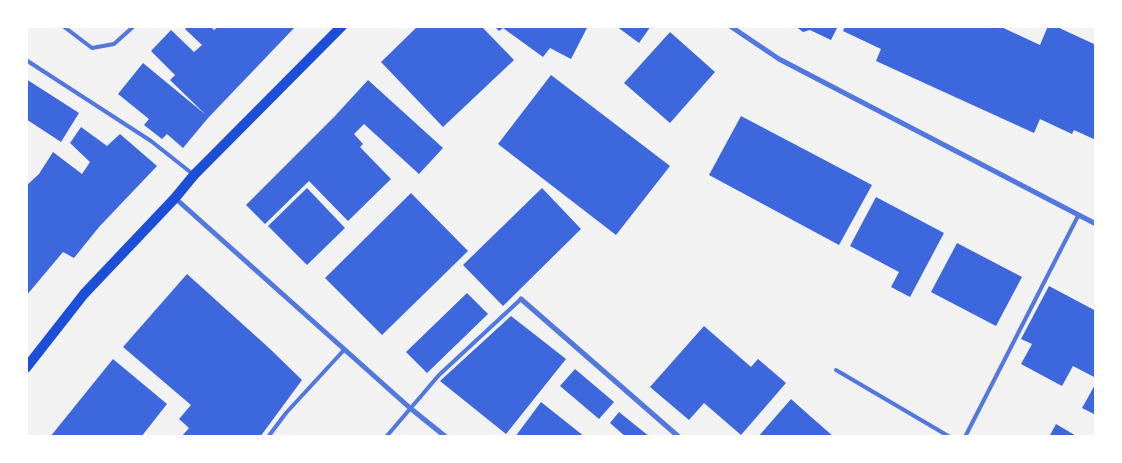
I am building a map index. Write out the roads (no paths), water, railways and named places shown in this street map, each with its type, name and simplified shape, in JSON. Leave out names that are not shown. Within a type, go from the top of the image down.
[{"type":"main road","points":[[26,368],[84,294],[194,175],[342,26]]},
{"type":"street","points":[[730,26],[779,58],[1096,224]]},
{"type":"street","points":[[174,198],[410,408],[446,437]]},
{"type":"street","points":[[520,299],[679,437]]},
{"type":"lane","points":[[63,26],[92,48],[114,44],[134,26]]},
{"type":"lane","points":[[26,60],[151,141],[194,175]]},
{"type":"lane","points":[[965,437],[1078,216]]},
{"type":"lane","points":[[386,437],[439,375],[520,299]]},
{"type":"lane","points":[[268,437],[286,413],[344,350]]},
{"type":"lane","points":[[836,370],[950,437]]}]
